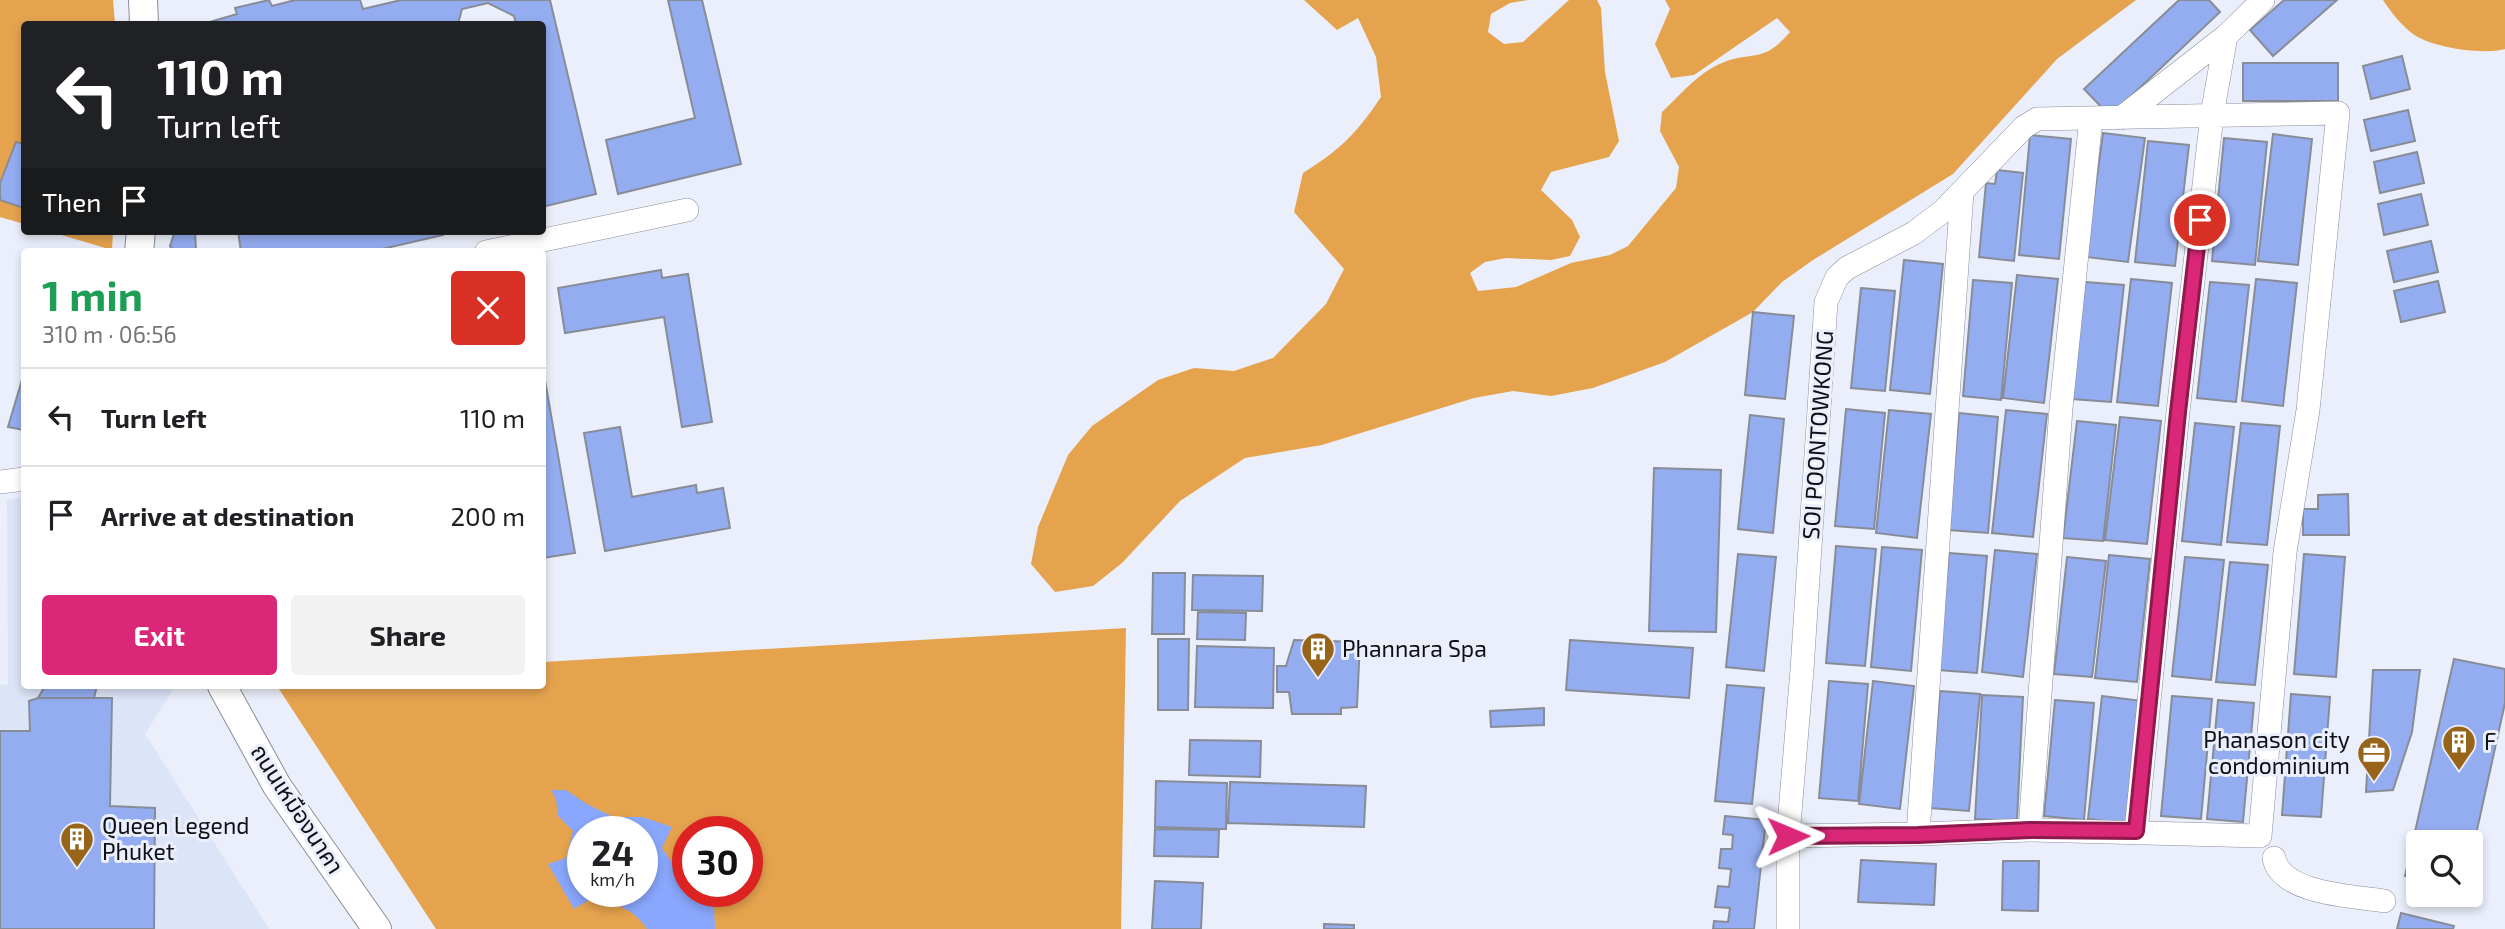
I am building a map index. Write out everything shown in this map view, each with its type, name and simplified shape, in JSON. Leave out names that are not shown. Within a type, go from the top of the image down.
[{"type":"street","points":[[143,0],[144,21]]},
{"type":"street","points":[[2121,118],[2226,36],[2263,0]]},
{"type":"street","points":[[2136,831],[2178,412],[2212,115],[2226,36]]},
{"type":"street","points":[[1788,836],[1918,835],[2030,830],[2260,836],[2285,551],[2310,397],[2338,113],[2091,118],[2061,408],[2030,830]]},
{"type":"street","name":"SOI POONTOWKONG","points":[[1788,929],[1788,836],[1802,670],[1826,302],[1837,277],[1847,268],[1929,223],[2024,127],[2038,119],[2091,118]]},
{"type":"street","points":[[1918,835],[1962,192]]},
{"type":"street","points":[[505,248],[687,210]]},
{"type":"street","points":[[0,482],[21,478]]},
{"type":"street","name":"ถนนเหมืองนาคา","points":[[224,689],[277,786],[377,929]]},
{"type":"street","points":[[2274,858],[2282,874],[2301,886],[2384,901]]},
{"type":"shaded area","points":[[0,0],[113,0],[115,21],[21,21],[21,223],[0,217]]},
{"type":"shaded area","points":[[1304,0],[1528,0],[1510,3],[1491,14],[1488,32],[1504,44],[1523,42],[1569,0],[1597,0],[1601,8],[1605,72],[1619,141],[1609,157],[1551,172],[1541,190],[1572,220],[1580,237],[1570,256],[1551,260],[1506,258],[1485,262],[1470,273],[1478,291],[1516,287],[1571,263],[1610,255],[1628,246],[1676,188],[1679,167],[1660,131],[1662,112],[1705,72],[1733,59],[1765,53],[1790,32],[1777,18],[1694,75],[1671,78],[1655,44],[1670,9],[1665,0],[2136,0],[2057,59],[1953,174],[1813,260],[1782,282],[1753,312],[1665,362],[1593,388],[1551,396],[1513,391],[1474,398],[1322,445],[1245,458],[1180,501],[1122,563],[1093,586],[1055,592],[1031,564],[1038,527],[1068,455],[1092,426],[1158,380],[1194,368],[1234,371],[1273,358],[1326,304],[1344,269],[1294,212],[1303,173],[1347,140],[1381,97],[1376,57],[1358,18],[1337,30]]},
{"type":"shaded area","points":[[2383,0],[2505,0],[2505,49],[2458,49],[2422,39],[2405,27]]},
{"type":"shaded area","points":[[61,235],[113,235],[112,248]]},
{"type":"shaded area","points":[[21,498],[21,689],[173,689],[145,734],[269,929],[0,929],[0,685],[8,684],[7,500]]},
{"type":"shaded area","points":[[1126,628],[1121,929],[436,929],[279,689],[546,689],[546,662]]},
{"type":"water","points":[[551,790],[566,790],[611,816],[567,816],[567,825],[558,816],[556,799]]},
{"type":"water","points":[[658,822],[672,827],[662,848],[672,863],[672,907],[714,907],[715,929],[647,929],[630,912],[621,907],[658,907]]},
{"type":"water","points":[[567,854],[567,897],[548,864],[566,858]]},
{"type":"building","points":[[269,0],[272,6],[295,0],[360,0],[363,9],[401,0],[550,0],[596,194],[546,206],[546,21],[515,21],[514,16],[488,3],[462,9],[459,21],[213,21],[237,14],[235,8]]},
{"type":"building","points":[[668,0],[702,0],[741,164],[618,194],[606,140],[695,118]]},
{"type":"building","points":[[2179,0],[2209,0],[2220,12],[2110,116],[2084,89]]},
{"type":"building","points":[[2284,0],[2337,0],[2273,56],[2250,30]]},
{"type":"building","points":[[2402,56],[2410,89],[2371,99],[2363,66]]},
{"type":"building","points":[[2243,63],[2338,63],[2338,101],[2243,101]]},
{"type":"building","points":[[2408,110],[2415,141],[2371,151],[2364,120]]},
{"type":"building","points":[[2103,133],[2145,138],[2128,262],[2086,257]]},
{"type":"building","points":[[2273,134],[2312,139],[2298,265],[2258,261]]},
{"type":"building","points":[[2030,135],[2071,139],[2059,259],[2019,255]]},
{"type":"building","points":[[2224,138],[2267,142],[2255,265],[2212,261]]},
{"type":"building","points":[[2148,141],[2189,145],[2175,266],[2135,262]]},
{"type":"building","points":[[16,142],[21,143],[21,207],[0,200],[0,183]]},
{"type":"building","points":[[2417,152],[2424,183],[2380,193],[2374,162]]},
{"type":"building","points":[[1997,170],[2023,173],[2014,261],[1979,257],[1986,183],[1995,184]]},
{"type":"building","points":[[2421,194],[2428,225],[2384,235],[2378,204]]},
{"type":"building","points":[[174,235],[195,235],[196,248],[170,246]]},
{"type":"building","points":[[239,235],[443,235],[386,248],[240,248]]},
{"type":"building","points":[[2431,241],[2438,272],[2394,282],[2387,251]]},
{"type":"building","points":[[1904,260],[1943,264],[1930,394],[1890,390]]},
{"type":"building","points":[[661,270],[662,278],[688,274],[712,422],[682,427],[664,317],[565,333],[558,288]]},
{"type":"building","points":[[2017,275],[2058,279],[2044,403],[2003,398]]},
{"type":"building","points":[[2131,279],[2172,283],[2158,406],[2117,402]]},
{"type":"building","points":[[2256,279],[2297,283],[2283,406],[2242,401]]},
{"type":"building","points":[[1973,280],[2012,283],[2001,400],[1963,396]]},
{"type":"building","points":[[2438,281],[2445,312],[2401,322],[2394,291]]},
{"type":"building","points":[[2085,282],[2124,285],[2111,402],[2072,399]]},
{"type":"building","points":[[2210,282],[2249,285],[2236,402],[2197,398]]},
{"type":"building","points":[[1861,288],[1895,291],[1885,391],[1851,388]]},
{"type":"building","points":[[1753,312],[1794,316],[1785,399],[1745,395]]},
{"type":"building","points":[[21,383],[21,429],[8,427]]},
{"type":"building","points":[[546,386],[575,553],[546,557]]},
{"type":"building","points":[[1846,409],[1885,413],[1874,529],[1835,526]]},
{"type":"building","points":[[1889,410],[1931,414],[1917,538],[1876,533]]},
{"type":"building","points":[[2006,410],[2047,414],[2033,537],[1992,533]]},
{"type":"building","points":[[1959,413],[1998,417],[1988,533],[1949,530]]},
{"type":"building","points":[[1750,415],[1784,419],[1773,533],[1738,529]]},
{"type":"building","points":[[2120,417],[2161,421],[2147,544],[2105,540]]},
{"type":"building","points":[[2077,421],[2116,425],[2103,541],[2063,538]]},
{"type":"building","points":[[2195,423],[2234,427],[2221,545],[2182,541]]},
{"type":"building","points":[[2241,423],[2280,426],[2267,545],[2227,542]]},
{"type":"building","points":[[620,427],[632,497],[696,485],[697,493],[723,488],[730,528],[605,551],[584,433]]},
{"type":"building","points":[[1654,468],[1721,470],[1716,632],[1649,631]]},
{"type":"building","points":[[2348,494],[2349,535],[2303,535],[2303,509],[2318,509],[2318,495]]},
{"type":"building","points":[[1836,546],[1876,549],[1865,666],[1826,663]]},
{"type":"building","points":[[1882,547],[1922,550],[1911,671],[1871,667]]},
{"type":"building","points":[[1995,550],[2037,554],[2023,677],[1982,672]]},
{"type":"building","points":[[1949,553],[1987,556],[1977,673],[1938,670]]},
{"type":"building","points":[[1738,554],[1776,557],[1764,671],[1726,667]]},
{"type":"building","points":[[2304,554],[2345,557],[2336,677],[2294,674]]},
{"type":"building","points":[[2109,555],[2150,559],[2137,682],[2095,678]]},
{"type":"building","points":[[2067,557],[2106,561],[2092,677],[2054,674]]},
{"type":"building","points":[[2185,557],[2224,560],[2211,680],[2172,676]]},
{"type":"building","points":[[2230,562],[2268,565],[2255,685],[2216,682]]},
{"type":"building","points":[[1153,573],[1185,573],[1184,634],[1152,634]]},
{"type":"building","points":[[1193,575],[1263,576],[1262,611],[1192,610]]},
{"type":"building","points":[[1198,612],[1246,613],[1245,640],[1197,639]]},
{"type":"building","points":[[1158,639],[1189,639],[1188,710],[1158,710]]},
{"type":"building","name":"Phannara Spa","points":[[1294,640],[1360,642],[1357,707],[1341,708],[1341,714],[1292,714],[1289,692],[1277,692],[1277,666],[1286,666]]},
{"type":"building","points":[[1570,640],[1693,648],[1689,698],[1566,690]]},
{"type":"building","points":[[1197,646],[1274,648],[1273,708],[1195,707]]},
{"type":"building","name":"F","points":[[2454,659],[2505,669],[2505,703],[2477,830],[2415,830]]},
{"type":"building","points":[[2373,670],[2420,670],[2412,732],[2393,790],[2366,792]]},
{"type":"building","points":[[1829,681],[1868,684],[1858,801],[1819,798]]},
{"type":"building","points":[[1873,681],[1914,686],[1900,809],[1859,804]]},
{"type":"building","points":[[1727,685],[1764,688],[1752,804],[1715,801]]},
{"type":"building","points":[[43,689],[96,689],[94,698],[38,698]]},
{"type":"building","points":[[1940,691],[1980,694],[1969,811],[1930,808]]},
{"type":"building","points":[[2291,694],[2330,697],[2321,817],[2282,815]]},
{"type":"building","points":[[1982,695],[2023,697],[2017,821],[1975,819]]},
{"type":"building","points":[[2102,696],[2143,701],[2129,824],[2088,819]]},
{"type":"building","points":[[2172,696],[2212,699],[2201,819],[2161,816]]},
{"type":"building","name":"Queen Legend Phuket","points":[[38,698],[112,698],[110,806],[155,808],[154,929],[0,929],[0,731],[30,731],[29,701]]},
{"type":"building","points":[[2055,700],[2094,703],[2084,820],[2044,816]]},
{"type":"building","points":[[2218,700],[2254,703],[2243,822],[2207,819]]},
{"type":"building","points":[[1544,708],[1544,725],[1491,727],[1490,711]]},
{"type":"building","points":[[1190,740],[1261,741],[1260,777],[1189,775]]},
{"type":"building","points":[[1156,781],[1227,783],[1226,829],[1155,827]]},
{"type":"building","points":[[1230,782],[1366,786],[1364,827],[1228,823]]},
{"type":"building","points":[[1725,816],[1766,820],[1754,929],[1713,929],[1714,921],[1728,922],[1730,908],[1715,907],[1718,886],[1729,887],[1731,869],[1719,868],[1721,849],[1732,849],[1733,835],[1723,834]]},
{"type":"building","points":[[1155,829],[1219,830],[1218,857],[1154,856]]},
{"type":"building","points":[[1861,860],[1936,864],[1934,905],[1858,902]]},
{"type":"building","points":[[2003,861],[2039,861],[2038,911],[2002,910]]},
{"type":"building","points":[[1155,881],[1203,883],[1201,929],[1152,929]]},
{"type":"building","points":[[2401,913],[2454,926],[2453,929],[2397,929]]},
{"type":"building","points":[[1324,924],[1354,925],[1354,929],[1324,929]]},
{"type":"place","name":"Phannara Spa","points":[[1318,679]]},
{"type":"place","name":"F","points":[[2459,772]]},
{"type":"place","name":"Phanason city condominium","points":[[2374,783]]},
{"type":"place","name":"Queen Legend Phuket","points":[[77,869]]},
{"type":"route","points":[[1788,836],[1918,835],[2030,830],[2136,831],[2200,220]]}]
